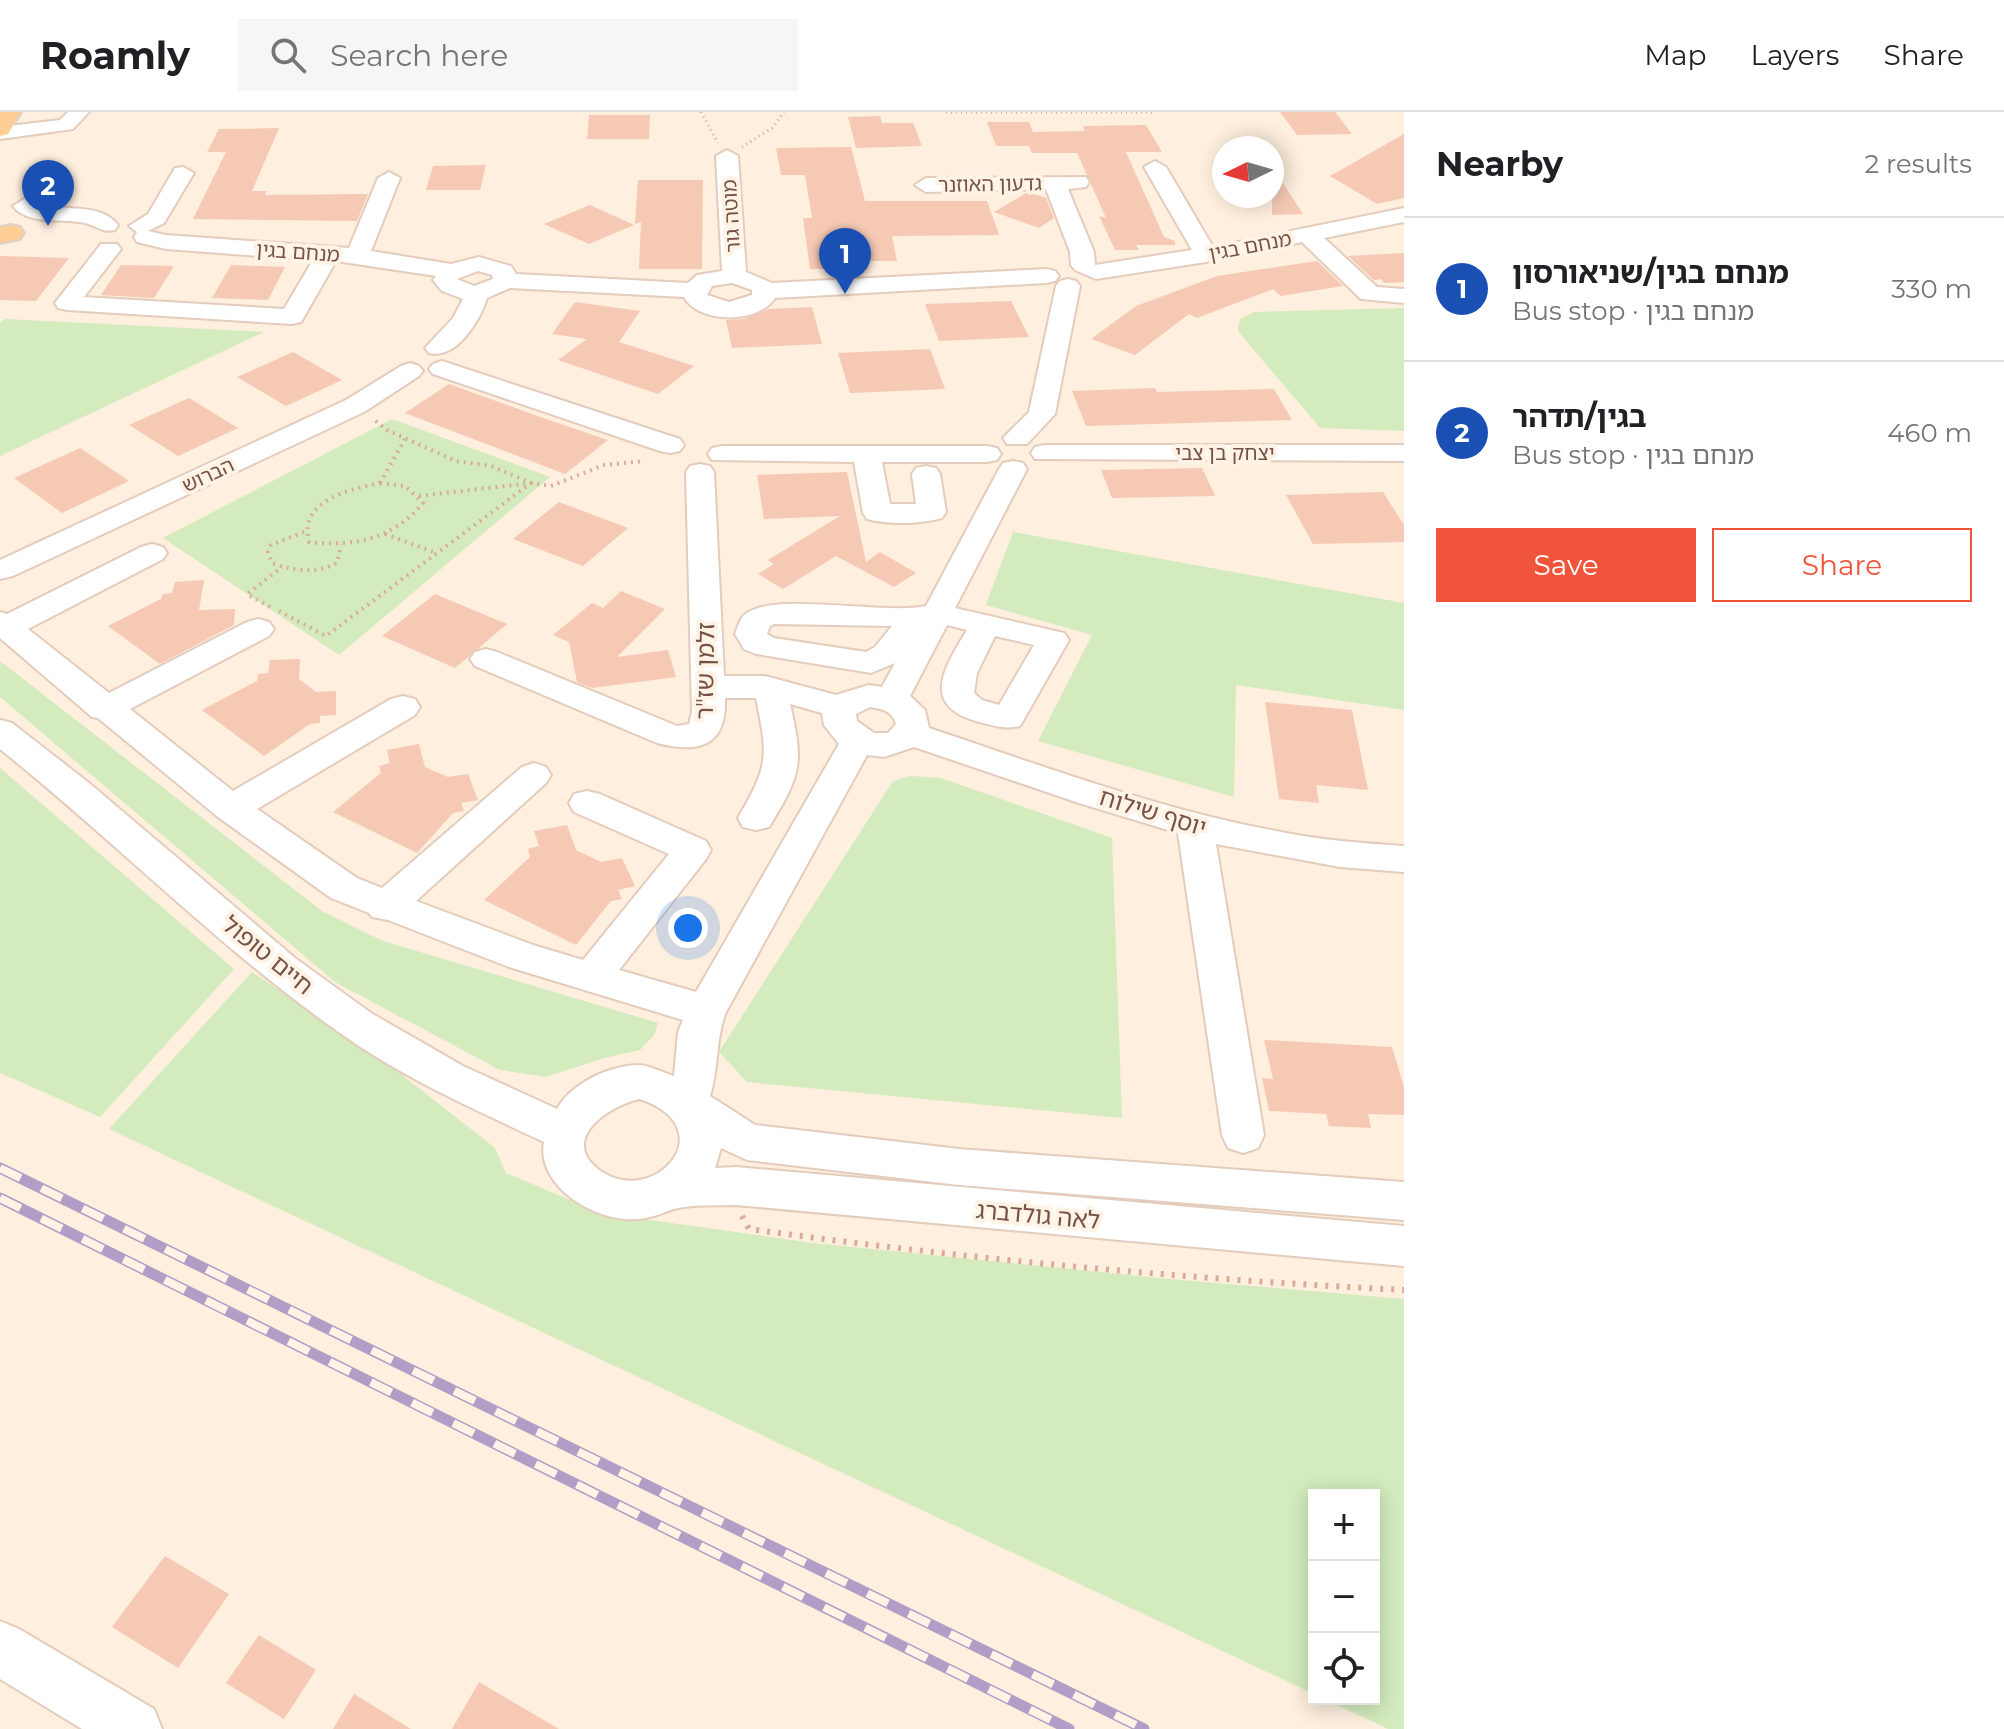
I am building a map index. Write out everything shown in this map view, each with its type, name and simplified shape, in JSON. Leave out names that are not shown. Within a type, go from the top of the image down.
[{"type":"main road","points":[[0,131],[9,112]]},
{"type":"street","points":[[0,131],[66,125],[80,112]]},
{"type":"street","name":"מוטה גור","points":[[727,156],[734,276]]},
{"type":"street","points":[[1155,167],[1206,255]]},
{"type":"street","points":[[16,233],[101,237],[127,247],[156,218],[183,173]]},
{"type":"street","points":[[358,256],[389,178]]},
{"type":"street","name":"גדעון האוזנר","points":[[1054,182],[1082,252],[1074,275]]},
{"type":"street","name":"גדעון האוזנר","points":[[926,185],[1078,182]]},
{"type":"street","points":[[24,206],[37,213],[95,217],[101,237],[67,303],[292,317],[328,254]]},
{"type":"street","name":"מנחם בגין","points":[[764,291],[1074,275],[1206,255],[1404,215]]},
{"type":"street","name":"מנחם בגין","points":[[142,232],[166,242],[358,256],[451,271],[468,265],[489,265],[503,271],[505,281]]},
{"type":"street","points":[[1307,235],[1370,294],[1404,296]]},
{"type":"street","points":[[451,271],[445,280],[448,286],[462,292],[476,293],[493,290],[505,281],[694,290],[705,280],[734,276],[755,281],[764,291],[762,299],[755,304],[734,309],[702,303],[696,298],[694,290]]},
{"type":"street","points":[[1017,438],[1042,414],[1074,275]]},
{"type":"street","points":[[476,293],[472,309],[440,358],[666,452],[697,440],[715,445],[711,463],[867,454],[1037,467],[1046,458],[1036,444],[1017,438],[998,440],[988,449],[1000,462]]},
{"type":"street","name":"הברוש","points":[[2,598],[355,406],[410,371],[400,366],[402,355],[416,348],[440,358]]},
{"type":"street","name":"יצחק בן צבי","points":[[1045,453],[1404,453]]},
{"type":"street","points":[[867,454],[877,513],[932,512],[926,474]]},
{"type":"street","points":[[892,699],[926,615],[1000,462]]},
{"type":"street","name":"זלמן שז\"ר","points":[[486,659],[683,738],[700,735],[707,726],[709,687],[711,463]]},
{"type":"street","points":[[152,553],[2,598],[104,709],[231,808],[344,888],[385,907],[523,957],[591,977],[702,1022]]},
{"type":"street","points":[[926,615],[985,625]]},
{"type":"street","points":[[104,709],[258,629]]},
{"type":"street","points":[[709,687],[770,688],[842,707],[864,697],[892,699],[911,714],[913,726],[909,733],[888,744],[858,741],[840,726],[842,707]]},
{"type":"street","points":[[756,818],[777,786],[783,763],[770,688]]},
{"type":"street","points":[[231,808],[403,707]]},
{"type":"street","name":"חיים טופול","points":[[0,731],[77,792],[281,969],[357,1024],[448,1078],[566,1133]]},
{"type":"street","name":"יוסף שילוח","points":[[909,733],[1195,826],[1285,848],[1404,859]]},
{"type":"street","points":[[640,1082],[666,1064],[702,1022],[858,741]]},
{"type":"street","points":[[385,907],[534,775]]},
{"type":"street","points":[[587,803],[693,850],[591,977]]},
{"type":"street","points":[[1195,826],[1243,1135]]},
{"type":"street","points":[[690,1104],[702,1022]]},
{"type":"street","points":[[640,1082],[674,1092],[690,1104],[701,1123],[704,1141],[700,1160],[689,1176],[672,1190],[651,1198],[628,1200],[605,1195],[587,1185],[573,1170],[566,1152],[566,1133],[570,1119],[592,1096],[623,1083],[640,1082]]},
{"type":"street","name":"לאה גולדברג","points":[[690,1104],[747,1142],[959,1167],[1404,1201]]},
{"type":"street","name":"לאה גולדברג","points":[[672,1190],[736,1186],[1404,1246]]},
{"type":"street","points":[[0,1648],[134,1729]]},
{"type":"path","points":[[701,112],[727,156],[772,128],[784,112]]},
{"type":"path","points":[[946,112],[1154,112]]},
{"type":"path","points":[[355,406],[387,430],[456,461],[491,466],[531,483],[551,486],[604,465],[666,452]]},
{"type":"path","points":[[380,483],[405,439]]},
{"type":"path","points":[[380,483],[407,485],[419,496],[423,503],[412,518],[385,534],[355,545],[309,542],[304,532],[305,524],[331,497],[358,487],[380,483]]},
{"type":"path","points":[[419,496],[531,483]]},
{"type":"path","points":[[282,567],[247,594],[326,636],[531,483]]},
{"type":"path","points":[[304,532],[285,536],[271,545],[268,552],[272,563],[307,572],[324,570],[337,563],[341,545]]},
{"type":"path","points":[[385,534],[437,553]]},
{"type":"path","points":[[738,1207],[749,1229],[851,1243],[1266,1283],[1404,1290]]},
{"type":"green space","points":[[1404,308],[1404,431],[1320,428],[1238,331],[1240,319],[1255,312]]},
{"type":"green space","points":[[5,319],[264,332],[0,456],[0,323]]},
{"type":"green space","points":[[392,419],[550,477],[339,655],[163,538]]},
{"type":"green space","points":[[1013,532],[1404,603],[1404,710],[1236,685],[1234,797],[1038,741],[1092,635],[986,605]]},
{"type":"green space","points":[[0,661],[322,911],[383,941],[658,1023],[654,1035],[640,1050],[546,1077],[500,1070],[335,982],[0,697]]},
{"type":"green space","points":[[0,768],[234,969],[100,1117],[0,1073]]},
{"type":"green space","points":[[911,776],[941,778],[1112,838],[1122,1118],[747,1082],[719,1052],[893,781]]},
{"type":"green space","points":[[252,972],[388,1064],[495,1148],[506,1173],[601,1213],[813,1243],[1404,1299],[1404,1729],[1388,1729],[1337,1705],[1380,1705],[1380,1489],[1308,1489],[1308,1691],[109,1129]]},
{"type":"building","points":[[1280,112],[1335,112],[1352,134],[1297,135]]},
{"type":"building","points":[[589,115],[650,115],[649,139],[587,139]]},
{"type":"building","points":[[880,116],[882,123],[913,123],[922,146],[856,148],[848,117]]},
{"type":"building","points":[[987,122],[1029,122],[1033,132],[1085,131],[1083,126],[1146,125],[1162,152],[1126,152],[1164,237],[1175,241],[1175,245],[1136,245],[1139,250],[1115,250],[1099,216],[1106,218],[1077,153],[1032,153],[1029,146],[996,146]]},
{"type":"building","points":[[279,128],[252,191],[267,191],[265,195],[368,194],[357,221],[193,219],[226,152],[207,152],[219,129]]},
{"type":"building","points":[[1404,134],[1404,198],[1377,204],[1330,176]]},
{"type":"building","points":[[851,147],[865,201],[987,201],[999,235],[892,236],[897,261],[866,261],[868,269],[810,269],[803,218],[812,218],[805,175],[781,175],[776,148]]},
{"type":"building","points":[[486,165],[480,190],[426,190],[433,166]]},
{"type":"building","points":[[638,180],[703,180],[702,269],[639,269],[641,222],[635,224]]},
{"type":"building","points":[[1284,185],[1303,214],[1272,215],[1272,208],[1284,208]]},
{"type":"building","points":[[1028,192],[1046,198],[1054,218],[1039,228],[994,212]]},
{"type":"building","points":[[590,205],[634,225],[589,244],[544,224]]},
{"type":"building","points":[[1404,253],[1404,282],[1374,280],[1348,256]]},
{"type":"building","points":[[0,256],[69,258],[36,301],[0,300]]},
{"type":"building","points":[[1317,261],[1343,286],[1281,296],[1273,289],[1197,318],[1189,314],[1135,355],[1091,339],[1136,306],[1217,276]]},
{"type":"building","points":[[121,265],[174,266],[154,298],[101,295]]},
{"type":"building","points":[[231,265],[285,267],[268,300],[212,298]]},
{"type":"building","points":[[1011,301],[1029,337],[939,341],[925,304]]},
{"type":"building","points":[[575,302],[640,311],[619,342],[694,366],[658,394],[558,360],[587,339],[552,334]]},
{"type":"building","points":[[812,307],[822,344],[732,348],[726,320],[744,319],[769,309]]},
{"type":"building","points":[[930,349],[945,389],[850,393],[838,353]]},
{"type":"building","points":[[293,352],[342,380],[286,406],[237,377]]},
{"type":"building","points":[[449,384],[608,440],[565,474],[405,413]]},
{"type":"building","points":[[1155,388],[1157,392],[1274,389],[1292,420],[1086,426],[1072,391]]},
{"type":"building","points":[[189,398],[238,428],[178,456],[129,425]]},
{"type":"building","points":[[80,448],[129,481],[62,513],[14,478]]},
{"type":"building","points":[[1202,468],[1215,496],[1112,498],[1101,470]]},
{"type":"building","points":[[847,472],[866,562],[880,552],[916,573],[894,587],[836,556],[783,589],[758,574],[774,564],[768,560],[840,516],[764,519],[757,475]]},
{"type":"building","points":[[1383,492],[1404,525],[1404,542],[1313,544],[1286,495]]},
{"type":"building","points":[[559,502],[628,528],[583,566],[513,539]]},
{"type":"building","points":[[204,580],[199,610],[235,609],[234,625],[160,664],[108,626],[161,599],[163,594],[172,593],[175,582]]},
{"type":"building","points":[[621,591],[665,609],[617,657],[668,650],[676,677],[592,688],[577,682],[569,642],[553,635],[592,603],[603,608]]},
{"type":"building","points":[[435,594],[507,624],[455,668],[382,636]]},
{"type":"building","points":[[300,659],[299,679],[316,692],[336,691],[336,715],[320,716],[320,723],[310,724],[264,756],[202,710],[257,681],[258,674],[268,673],[270,660]]},
{"type":"building","points":[[1265,702],[1352,710],[1368,790],[1316,785],[1319,803],[1279,799]]},
{"type":"building","points":[[419,744],[425,767],[448,777],[468,774],[478,800],[461,803],[464,811],[453,813],[417,853],[333,812],[381,773],[379,766],[390,763],[387,750]]},
{"type":"building","points":[[567,825],[576,850],[601,862],[622,858],[635,886],[618,890],[622,899],[611,901],[576,945],[484,900],[530,857],[528,849],[539,846],[534,831]]},
{"type":"building","points":[[1264,1040],[1392,1047],[1404,1087],[1404,1115],[1368,1114],[1371,1128],[1329,1126],[1326,1114],[1269,1111],[1262,1078],[1273,1079]]},
{"type":"building","points":[[165,1556],[229,1594],[178,1668],[112,1627]]},
{"type":"building","points":[[259,1635],[316,1670],[284,1719],[226,1683]]},
{"type":"building","points":[[479,1682],[559,1729],[452,1729]]},
{"type":"building","points":[[354,1694],[411,1729],[333,1729]]},
{"type":"railway","points":[[0,1168],[1144,1729]]},
{"type":"railway","points":[[0,1198],[1069,1729]]},
{"type":"place","name":"בגין/תדהר","points":[[48,226]]},
{"type":"place","name":"מנחם בגין/שניאורסון","points":[[845,294]]}]
